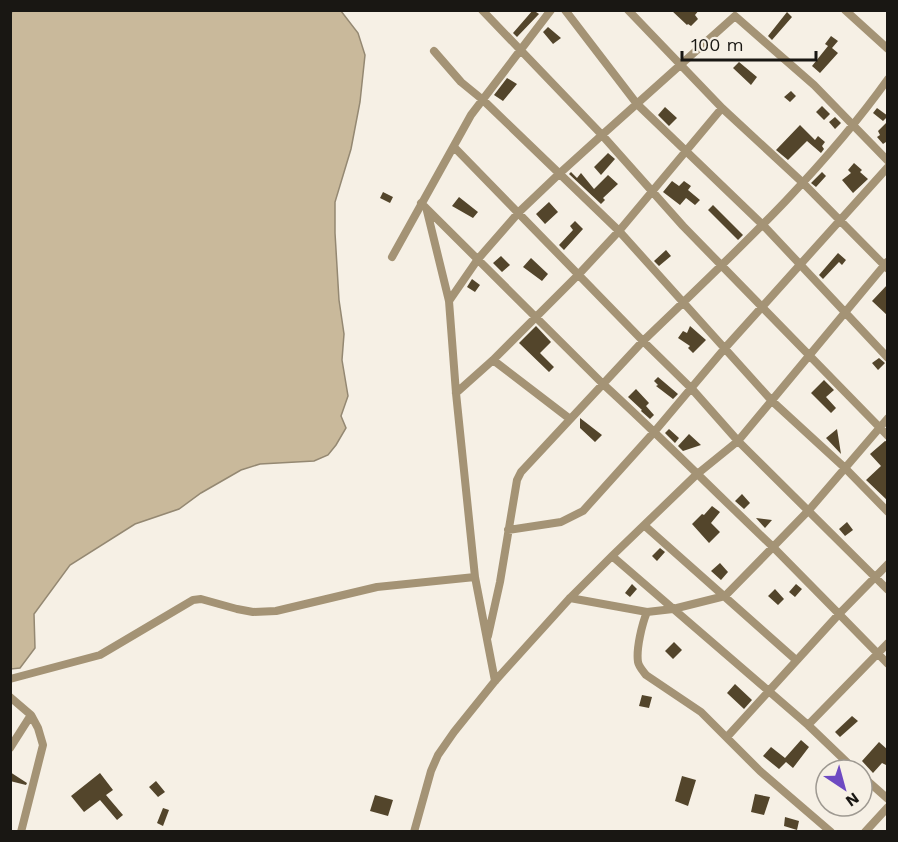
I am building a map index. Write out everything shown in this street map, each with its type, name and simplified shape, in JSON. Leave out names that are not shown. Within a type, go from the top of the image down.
[{"type":"street","points":[[482,10],[602,135],[683,226],[888,436]]},
{"type":"street","points":[[392,257],[424,206],[471,114],[551,10]]},
{"type":"street","points":[[565,10],[637,104],[763,225],[888,358]]},
{"type":"street","points":[[414,831],[431,771],[438,755],[495,681],[570,598],[612,556],[696,475],[738,441],[887,266],[802,182],[722,108],[628,10]]},
{"type":"street","points":[[845,10],[888,49]]},
{"type":"street","points":[[449,301],[478,259],[519,213],[735,12],[855,124],[888,161]]},
{"type":"street","points":[[434,51],[461,82],[483,100],[619,231],[772,401],[888,512]]},
{"type":"street","points":[[487,640],[500,582],[515,488],[521,472],[643,341],[763,225],[855,124],[888,79]]},
{"type":"street","points":[[456,393],[493,360],[579,274],[619,231],[722,108]]},
{"type":"street","points":[[454,147],[692,389],[738,441],[888,590]]},
{"type":"street","points":[[508,530],[561,522],[583,511],[888,166]]},
{"type":"street","points":[[424,206],[603,384],[655,431],[696,475],[773,547],[888,664]]},
{"type":"street","points":[[424,206],[449,301],[475,577],[495,681]]},
{"type":"street","points":[[493,360],[570,419]]},
{"type":"street","points":[[570,598],[647,612],[674,609],[725,596],[808,510],[888,418]]},
{"type":"street","points":[[645,526],[796,660]]},
{"type":"street","points":[[612,556],[808,725],[842,758]]},
{"type":"street","points":[[727,737],[796,660],[888,564]]},
{"type":"street","points":[[10,679],[100,655],[193,600],[201,599],[237,609],[276,611],[377,587],[475,577]]},
{"type":"street","points":[[647,612],[641,634],[638,662],[640,669],[700,712],[760,771],[827,830]]},
{"type":"street","points":[[808,725],[888,644]]},
{"type":"street","points":[[10,697],[31,715],[43,745],[21,831]]},
{"type":"street","points":[[10,748],[31,715]]},
{"type":"street","points":[[874,787],[888,799]]},
{"type":"street","points":[[865,831],[888,807]]},
{"type":"shaded area","points":[[12,11],[341,11],[358,33],[365,55],[360,102],[351,149],[335,202],[339,300],[344,334],[342,360],[348,396],[341,416],[346,428],[328,455],[314,461],[260,464],[241,470],[201,493],[179,509],[135,524],[70,565],[34,614],[35,648],[20,668],[11,669],[10,18]]},
{"type":"building","points":[[533,10],[539,14],[517,37],[513,33]]},
{"type":"building","points":[[671,10],[699,10],[695,15],[698,19],[691,26],[687,25]]},
{"type":"building","points":[[787,12],[792,17],[772,40],[768,36]]},
{"type":"building","points":[[548,27],[561,38],[553,44],[543,32]]},
{"type":"building","points":[[831,36],[838,41],[832,48],[838,53],[820,73],[812,66],[828,46],[825,44]]},
{"type":"building","points":[[739,62],[757,77],[751,85],[733,68]]},
{"type":"building","points":[[507,78],[517,84],[503,101],[494,95]]},
{"type":"building","points":[[791,91],[796,96],[790,102],[784,97]]},
{"type":"building","points":[[822,106],[830,114],[824,120],[816,112]]},
{"type":"building","points":[[665,107],[677,118],[669,126],[658,115]]},
{"type":"building","points":[[877,108],[888,116],[883,121],[873,113]]},
{"type":"building","points":[[835,117],[841,123],[835,129],[829,122]]},
{"type":"building","points":[[888,121],[888,144],[886,142],[883,144],[877,137],[880,135],[878,131]]},
{"type":"building","points":[[800,125],[815,140],[818,136],[825,142],[822,146],[824,149],[821,153],[807,141],[788,160],[776,150]]},
{"type":"building","points":[[608,153],[615,159],[601,175],[594,167]]},
{"type":"building","points":[[854,163],[868,179],[853,193],[842,180],[851,173],[848,170]]},
{"type":"building","points":[[571,172],[577,178],[581,173],[594,189],[608,175],[618,184],[603,198],[605,200],[601,204],[569,174]]},
{"type":"building","points":[[822,172],[826,176],[816,187],[811,183]]},
{"type":"building","points":[[672,181],[679,186],[684,181],[691,186],[688,190],[700,200],[695,205],[686,198],[680,205],[663,192]]},
{"type":"building","points":[[383,192],[393,197],[390,203],[380,198]]},
{"type":"building","points":[[459,197],[478,212],[473,218],[452,206]]},
{"type":"building","points":[[549,202],[558,212],[545,224],[536,214]]},
{"type":"building","points":[[713,205],[743,235],[738,240],[708,210]]},
{"type":"building","points":[[575,221],[583,229],[564,250],[559,245],[573,230],[570,226]]},
{"type":"building","points":[[666,250],[671,256],[659,266],[654,261]]},
{"type":"building","points":[[838,253],[846,260],[842,265],[839,262],[823,279],[819,275]]},
{"type":"building","points":[[501,256],[510,265],[502,272],[493,263]]},
{"type":"building","points":[[531,258],[548,274],[542,281],[523,267]]},
{"type":"building","points":[[472,279],[480,285],[475,292],[467,287]]},
{"type":"building","points":[[888,284],[888,316],[872,301]]},
{"type":"building","points":[[536,326],[551,342],[540,353],[554,367],[549,372],[519,343]]},
{"type":"building","points":[[690,326],[706,340],[693,353],[688,348],[690,346],[678,338],[683,331],[687,333]]},
{"type":"building","points":[[879,358],[885,363],[878,370],[872,363]]},
{"type":"building","points":[[658,377],[678,394],[673,399],[656,386],[658,385],[654,381]]},
{"type":"building","points":[[824,380],[834,390],[826,397],[836,408],[831,413],[811,393]]},
{"type":"building","points":[[636,389],[649,403],[646,406],[654,415],[650,419],[628,397]]},
{"type":"building","points":[[580,418],[602,435],[595,442],[580,428]]},
{"type":"building","points":[[669,429],[679,438],[675,443],[665,433]]},
{"type":"building","points":[[837,429],[841,454],[826,438]]},
{"type":"building","points":[[689,434],[701,445],[683,451],[678,446]]},
{"type":"building","points":[[885,441],[888,442],[888,501],[866,480],[881,466],[870,454]]},
{"type":"building","points":[[742,494],[750,503],[744,509],[735,501]]},
{"type":"building","points":[[712,506],[720,512],[711,523],[720,532],[709,543],[692,524]]},
{"type":"building","points":[[756,518],[772,520],[765,528]]},
{"type":"building","points":[[847,522],[853,530],[845,536],[839,529]]},
{"type":"building","points":[[660,548],[665,552],[657,561],[652,556]]},
{"type":"building","points":[[720,563],[728,572],[721,580],[711,571]]},
{"type":"building","points":[[632,584],[637,589],[630,597],[625,593]]},
{"type":"building","points":[[796,584],[802,589],[795,597],[789,592]]},
{"type":"building","points":[[775,589],[784,599],[778,605],[768,596]]},
{"type":"building","points":[[674,642],[682,650],[673,659],[665,651]]},
{"type":"building","points":[[735,684],[752,700],[744,709],[727,693]]},
{"type":"building","points":[[642,695],[652,697],[649,708],[639,706]]},
{"type":"building","points":[[852,716],[858,721],[840,737],[835,732]]},
{"type":"building","points":[[801,740],[809,747],[793,768],[786,762],[779,769],[763,756],[771,747],[785,758]]},
{"type":"building","points":[[879,742],[888,750],[888,766],[882,763],[874,772],[874,758],[865,758]]},
{"type":"building","points":[[10,772],[27,783],[26,785],[10,781]]},
{"type":"building","points":[[100,773],[113,790],[106,795],[123,815],[117,820],[100,800],[84,812],[71,796]]},
{"type":"building","points":[[682,776],[696,780],[688,806],[675,801]]},
{"type":"building","points":[[156,781],[165,792],[158,797],[149,787]]},
{"type":"building","points":[[755,794],[770,797],[764,815],[751,812]]},
{"type":"building","points":[[375,795],[393,800],[388,816],[370,811]]},
{"type":"building","points":[[163,808],[169,810],[163,826],[157,823]]},
{"type":"building","points":[[785,817],[799,821],[797,830],[784,826]]}]
